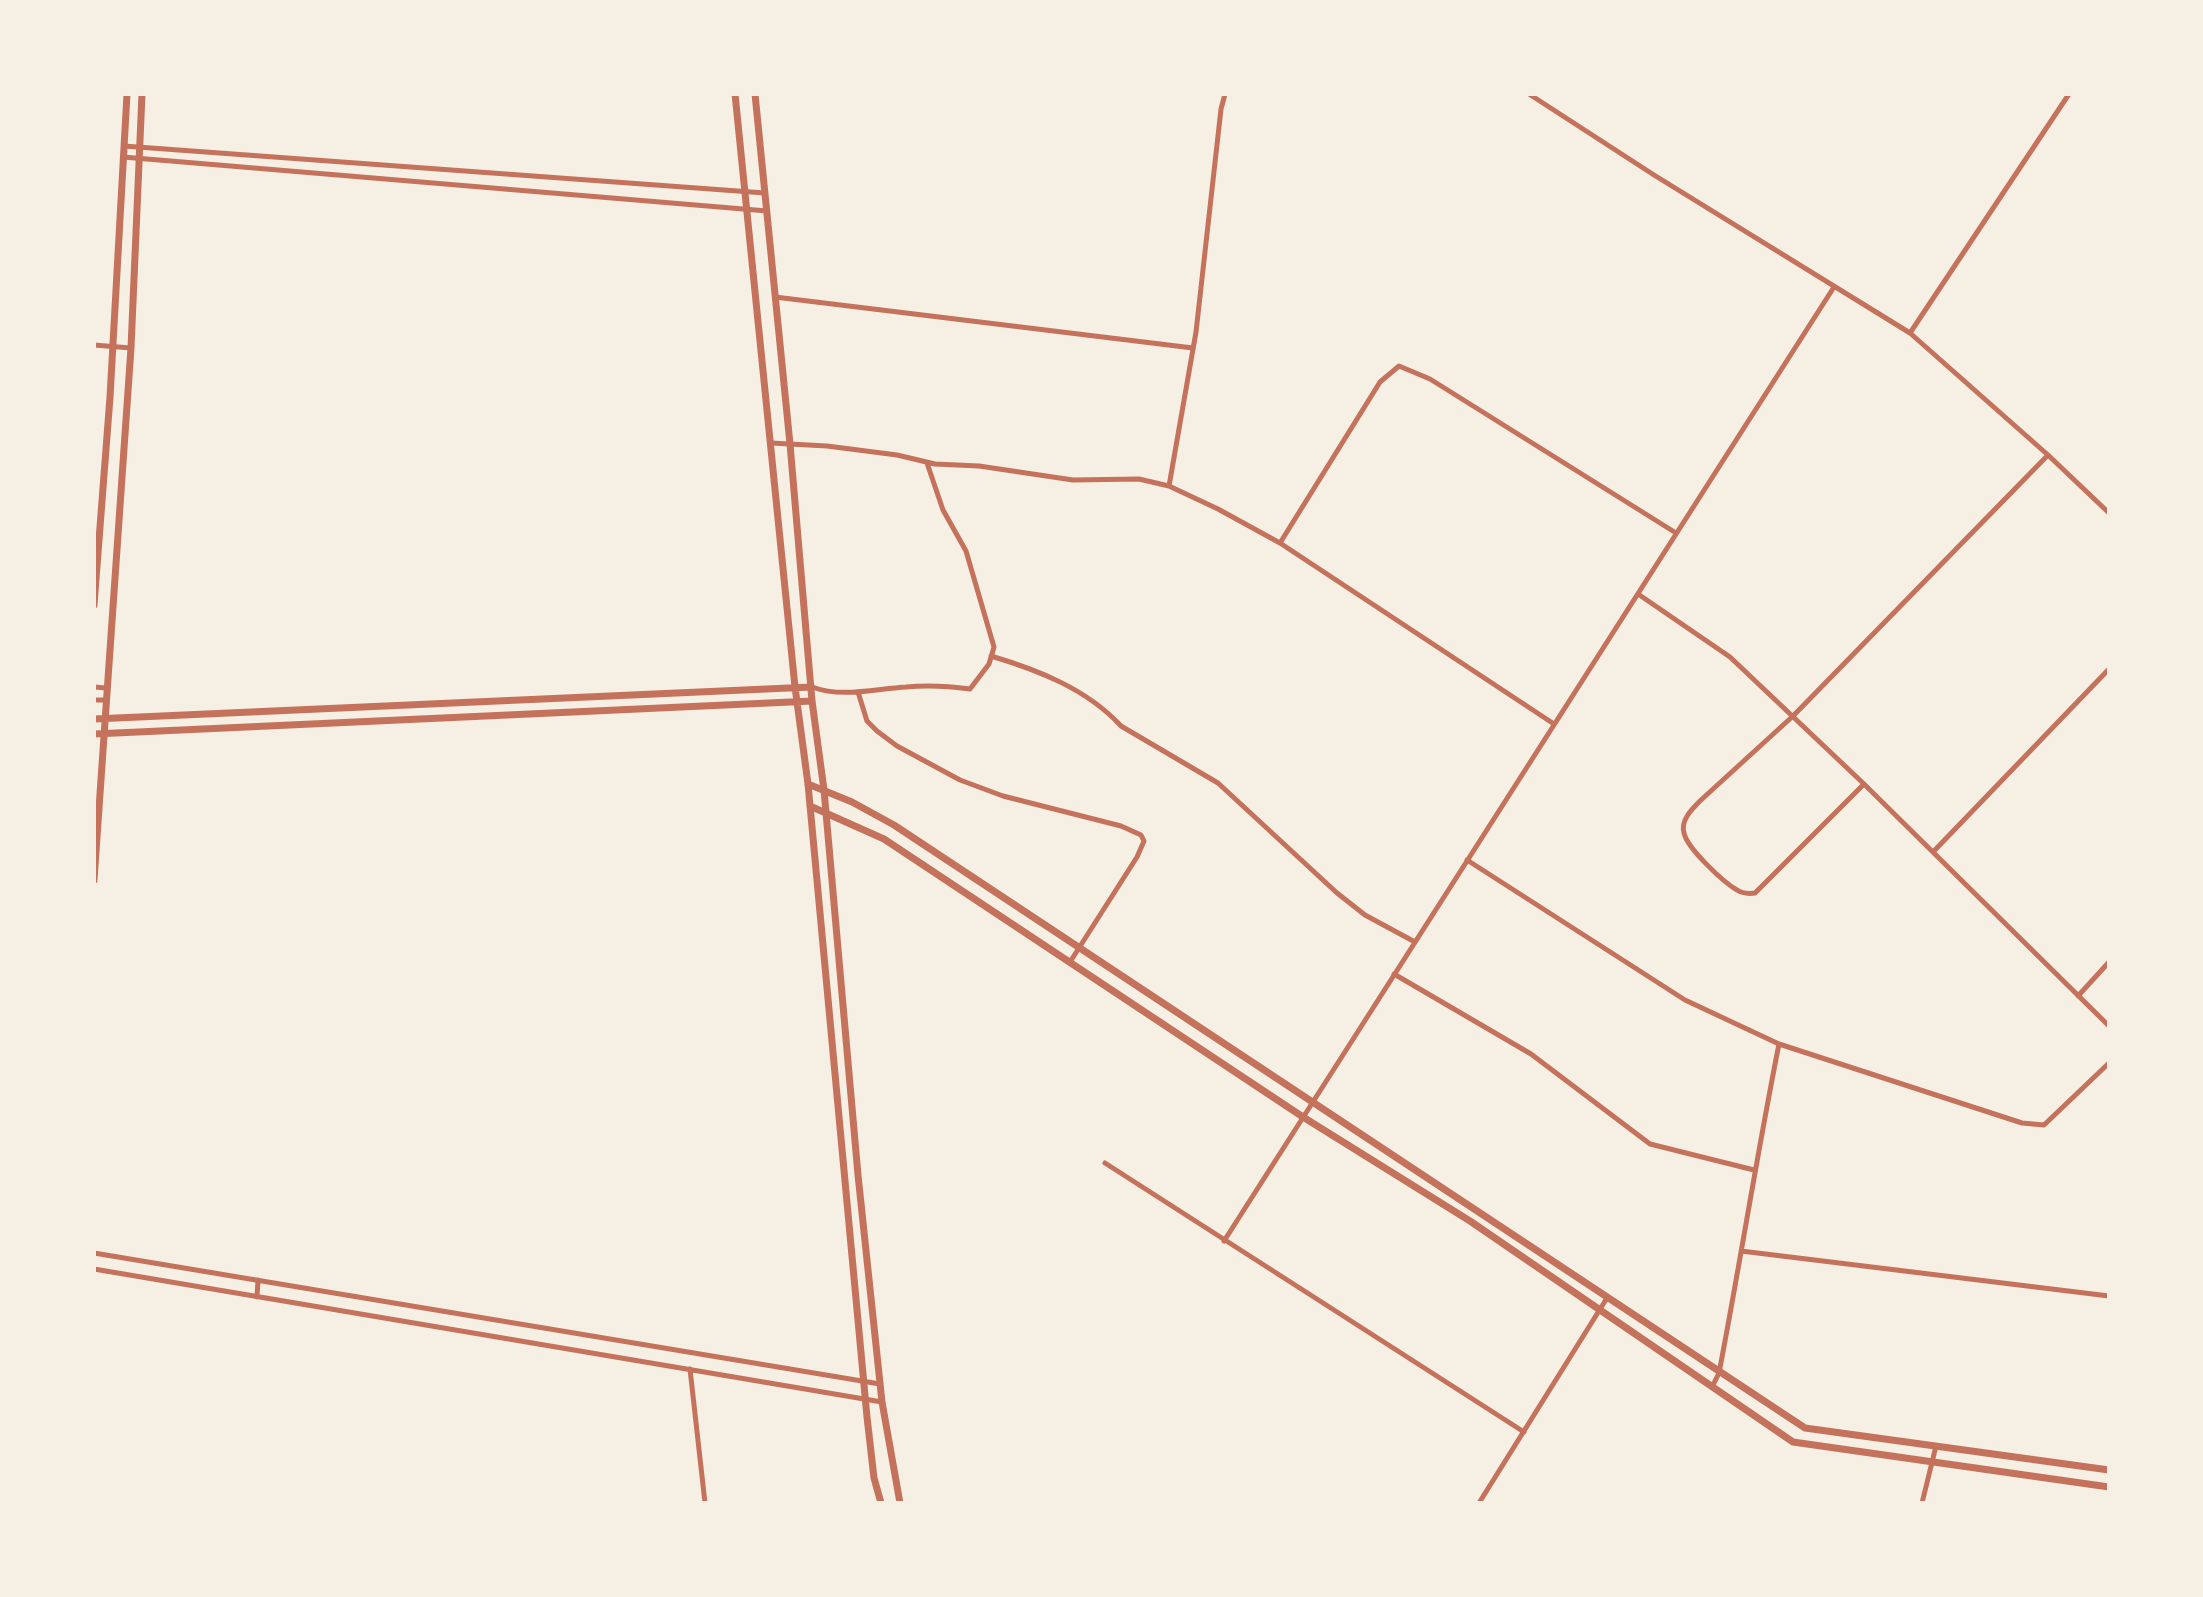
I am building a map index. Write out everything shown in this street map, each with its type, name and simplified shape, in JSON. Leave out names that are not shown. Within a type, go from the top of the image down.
[{"type":"street","points":[[94,605],[127,94]]},
{"type":"street","points":[[94,880],[131,348],[142,94]]},
{"type":"street","points":[[735,94],[795,687],[808,784],[865,1399],[874,1478],[881,1503]]},
{"type":"street","points":[[755,94],[812,701],[824,790],[858,1175],[882,1402],[900,1503]]},
{"type":"street","points":[[1169,486],[1193,348],[1225,94]]},
{"type":"street","points":[[1529,94],[1910,333],[2109,513]]},
{"type":"street","points":[[1910,333],[2069,94]]},
{"type":"street","points":[[123,146],[765,193]]},
{"type":"street","points":[[123,157],[767,211]]},
{"type":"street","points":[[1224,1241],[1834,287]]},
{"type":"street","points":[[775,297],[1193,348]]},
{"type":"street","points":[[94,345],[131,348]]},
{"type":"street","points":[[1280,543],[1380,382],[1399,366],[1430,379],[1676,533]]},
{"type":"street","points":[[771,443],[897,455],[926,462],[1073,480],[1139,479],[1169,486],[1280,543],[1554,724]]},
{"type":"street","points":[[1864,784],[1755,893],[1746,894],[1736,889],[1687,840],[1683,824],[1701,800],[1793,716],[2048,455]]},
{"type":"street","points":[[94,719],[795,687],[811,687],[828,693],[941,685],[970,689],[989,664],[994,647],[966,551],[943,510],[926,462]]},
{"type":"street","points":[[1638,594],[1730,657],[1864,784],[2109,1026]]},
{"type":"street","points":[[991,656],[1053,677],[1108,713],[1121,726],[1218,783],[1337,893],[1365,915],[1415,942]]},
{"type":"street","points":[[1933,852],[2109,669]]},
{"type":"street","points":[[94,687],[106,688]]},
{"type":"street","points":[[858,692],[867,721],[877,731],[897,746],[960,780],[1003,796],[1121,826],[1141,835],[1144,841],[1137,857],[1070,962]]},
{"type":"street","points":[[94,734],[812,701],[828,693]]},
{"type":"street","points":[[94,700],[106,700]]},
{"type":"street","points":[[808,784],[894,825],[1805,1428],[2109,1470]]},
{"type":"street","points":[[810,806],[884,839],[1303,1117],[1470,1221],[1793,1442],[2109,1487]]},
{"type":"street","points":[[1467,860],[1685,1000],[1779,1044],[2022,1123],[2044,1125],[2109,1063]]},
{"type":"street","points":[[2078,996],[2109,962]]},
{"type":"street","points":[[1394,974],[1531,1054],[1650,1144],[1754,1170]]},
{"type":"street","points":[[1712,1387],[1719,1373],[1779,1044]]},
{"type":"street","points":[[1105,1163],[1524,1432]]},
{"type":"street","points":[[1741,1251],[2109,1296]]},
{"type":"street","points":[[94,1253],[880,1384]]},
{"type":"street","points":[[94,1269],[882,1402]]},
{"type":"street","points":[[257,1297],[258,1280]]},
{"type":"street","points":[[1479,1503],[1607,1298]]},
{"type":"street","points":[[690,1369],[705,1503]]},
{"type":"street","points":[[1922,1503],[1936,1446]]}]
